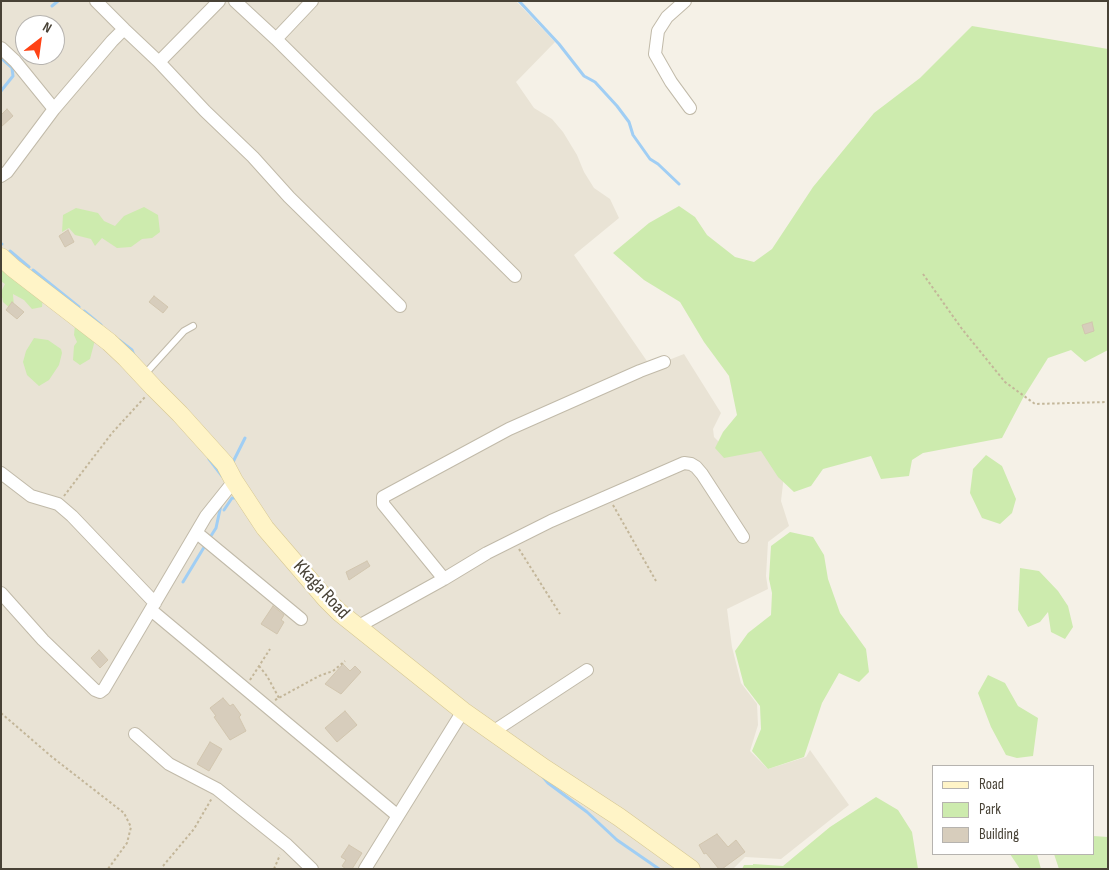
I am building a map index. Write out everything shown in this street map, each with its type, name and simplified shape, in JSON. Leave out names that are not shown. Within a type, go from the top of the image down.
[{"type":"street","points":[[96,1],[253,157],[289,197],[400,306]]},
{"type":"street","points":[[159,62],[219,1]]},
{"type":"street","points":[[235,1],[276,39],[514,276]]},
{"type":"street","points":[[276,39],[312,1]]},
{"type":"street","points":[[685,1],[667,17],[658,31],[655,54],[671,82],[690,108]]},
{"type":"street","points":[[1,176],[7,172],[54,110],[124,29]]},
{"type":"street","points":[[1,48],[15,61],[54,110]]},
{"type":"street","name":"Kkaga Road","points":[[1,257],[12,268],[109,342],[180,414],[225,464],[234,481],[272,535],[326,600],[463,711],[544,768],[619,817],[691,869]]},
{"type":"street","points":[[444,579],[382,504],[383,497],[509,428],[664,362]]},
{"type":"street","points":[[357,627],[487,553],[551,521],[684,463],[696,467],[702,474],[743,536]]},
{"type":"street","points":[[1,473],[31,496],[58,504],[72,516],[153,607],[244,688],[398,816]]},
{"type":"street","points":[[1,593],[42,640],[94,690],[100,692],[104,689],[206,516],[234,481]]},
{"type":"street","points":[[196,532],[301,619]]},
{"type":"street","points":[[494,731],[588,670]]},
{"type":"street","points":[[365,869],[463,711]]},
{"type":"street","points":[[135,734],[169,764],[217,789],[287,845],[312,869]]},
{"type":"lane","points":[[148,382],[184,330],[193,326]]},
{"type":"path","points":[[923,274],[962,329],[1005,382],[1035,404],[1108,402]]},
{"type":"path","points":[[58,504],[148,382]]},
{"type":"path","points":[[608,496],[656,581]]},
{"type":"path","points":[[514,541],[560,614]]},
{"type":"path","points":[[244,688],[270,649]]},
{"type":"path","points":[[266,705],[319,676],[333,671],[345,661]]},
{"type":"path","points":[[259,666],[279,698]]},
{"type":"path","points":[[1,714],[124,813],[131,827],[127,843],[108,869]]},
{"type":"path","points":[[163,866],[194,829],[217,789]]},
{"type":"path","points":[[274,869],[287,845]]},
{"type":"shaded area","points":[[1,1],[516,1],[555,42],[516,82],[534,108],[552,119],[563,132],[594,188],[610,199],[619,218],[574,255],[651,367],[684,354],[721,413],[713,429],[714,437],[721,444],[734,440],[786,458],[781,501],[789,526],[768,542],[766,576],[768,589],[727,609],[732,647],[741,683],[757,704],[758,725],[750,751],[768,769],[806,757],[810,750],[849,805],[781,859],[745,857],[733,869],[1,869]]},
{"type":"green space","points":[[972,26],[1108,49],[1108,350],[1085,362],[1071,350],[1048,358],[1023,398],[1002,438],[923,453],[912,460],[909,476],[881,479],[871,456],[823,469],[811,486],[794,492],[778,477],[761,451],[724,458],[715,448],[723,432],[737,415],[729,376],[704,342],[680,302],[644,280],[613,253],[649,223],[679,206],[695,217],[707,235],[735,257],[754,262],[772,249],[813,187],[874,113],[920,78]]},
{"type":"green space","points":[[144,207],[158,215],[160,232],[152,238],[142,239],[131,247],[117,248],[102,238],[95,246],[91,239],[75,235],[69,228],[62,232],[63,215],[76,208],[98,213],[104,221],[115,226],[124,216]]},
{"type":"green space","points":[[1,262],[44,287],[42,307],[32,309],[24,300],[13,294],[14,308],[12,310],[3,302],[1,292],[5,284],[1,281]]},
{"type":"green space","points":[[75,325],[95,340],[90,359],[80,365],[73,360],[74,346],[77,342],[74,335]]},
{"type":"green space","points":[[34,338],[48,340],[61,349],[62,353],[59,365],[49,380],[39,386],[27,375],[23,362],[26,351]]},
{"type":"green space","points":[[986,455],[1002,466],[1016,499],[1012,513],[1000,524],[982,518],[970,493],[973,469]]},
{"type":"green space","points":[[790,532],[813,537],[824,555],[828,579],[840,613],[866,649],[869,672],[859,682],[839,673],[822,703],[804,757],[768,769],[752,751],[761,729],[760,706],[744,685],[735,651],[748,633],[771,615],[772,593],[769,579],[771,546]]},
{"type":"green space","points":[[1020,568],[1039,571],[1058,591],[1068,606],[1073,627],[1065,639],[1051,632],[1048,612],[1040,622],[1028,627],[1018,610]]},
{"type":"green space","points":[[988,675],[1005,683],[1018,706],[1038,718],[1033,756],[1017,758],[1006,755],[991,727],[978,693]]},
{"type":"green space","points":[[876,797],[898,810],[912,832],[918,869],[742,869],[744,865],[753,864],[783,866],[830,827]]},
{"type":"green space","points":[[1094,836],[1108,837],[1108,869],[1059,869],[1054,855],[1094,855]]},
{"type":"green space","points":[[1011,855],[1037,855],[1041,869],[1020,869]]},
{"type":"building","points":[[7,109],[13,116],[1,127],[1,115]]},
{"type":"building","points":[[68,230],[74,242],[65,247],[59,236]]},
{"type":"building","points":[[154,296],[168,307],[163,313],[149,302]]},
{"type":"building","points":[[12,302],[24,312],[17,319],[6,310]]},
{"type":"building","points":[[1092,322],[1094,331],[1085,334],[1082,325]]},
{"type":"building","points":[[367,561],[370,566],[349,580],[346,572]]},
{"type":"building","points":[[273,606],[284,615],[281,620],[284,622],[277,634],[261,624]]},
{"type":"building","points":[[99,650],[108,660],[100,668],[91,658]]},
{"type":"building","points":[[343,664],[350,671],[355,666],[361,672],[341,694],[325,684]]},
{"type":"building","points":[[223,698],[230,706],[233,704],[241,715],[239,717],[246,731],[230,740],[210,708]]},
{"type":"building","points":[[345,711],[357,725],[337,742],[325,728]]},
{"type":"building","points":[[210,742],[222,749],[209,771],[197,764]]},
{"type":"building","points":[[717,834],[728,847],[736,840],[745,852],[722,869],[719,869],[706,853],[704,854],[699,845]]},
{"type":"building","points":[[349,845],[362,853],[352,869],[346,869],[342,866],[346,860],[341,857]]},
{"type":"waterway","points":[[52,6],[58,1]]},
{"type":"waterway","points":[[519,1],[559,44],[584,76],[595,82],[617,106],[629,122],[633,135],[650,159],[679,184]]},
{"type":"waterway","points":[[1,58],[12,68],[13,76],[1,91]]},
{"type":"waterway","points":[[10,251],[29,267]]},
{"type":"waterway","points":[[33,270],[79,307]]},
{"type":"waterway","points":[[84,311],[101,325]]},
{"type":"waterway","points":[[119,340],[132,350],[134,355]]},
{"type":"waterway","points":[[232,464],[245,438]]},
{"type":"waterway","points":[[209,459],[222,476]]},
{"type":"waterway","points":[[224,510],[232,498],[237,498]]},
{"type":"waterway","points":[[209,539],[216,528],[221,505]]},
{"type":"waterway","points":[[183,582],[206,544]]},
{"type":"waterway","points":[[543,777],[548,783],[587,812],[617,840],[659,869]]}]
